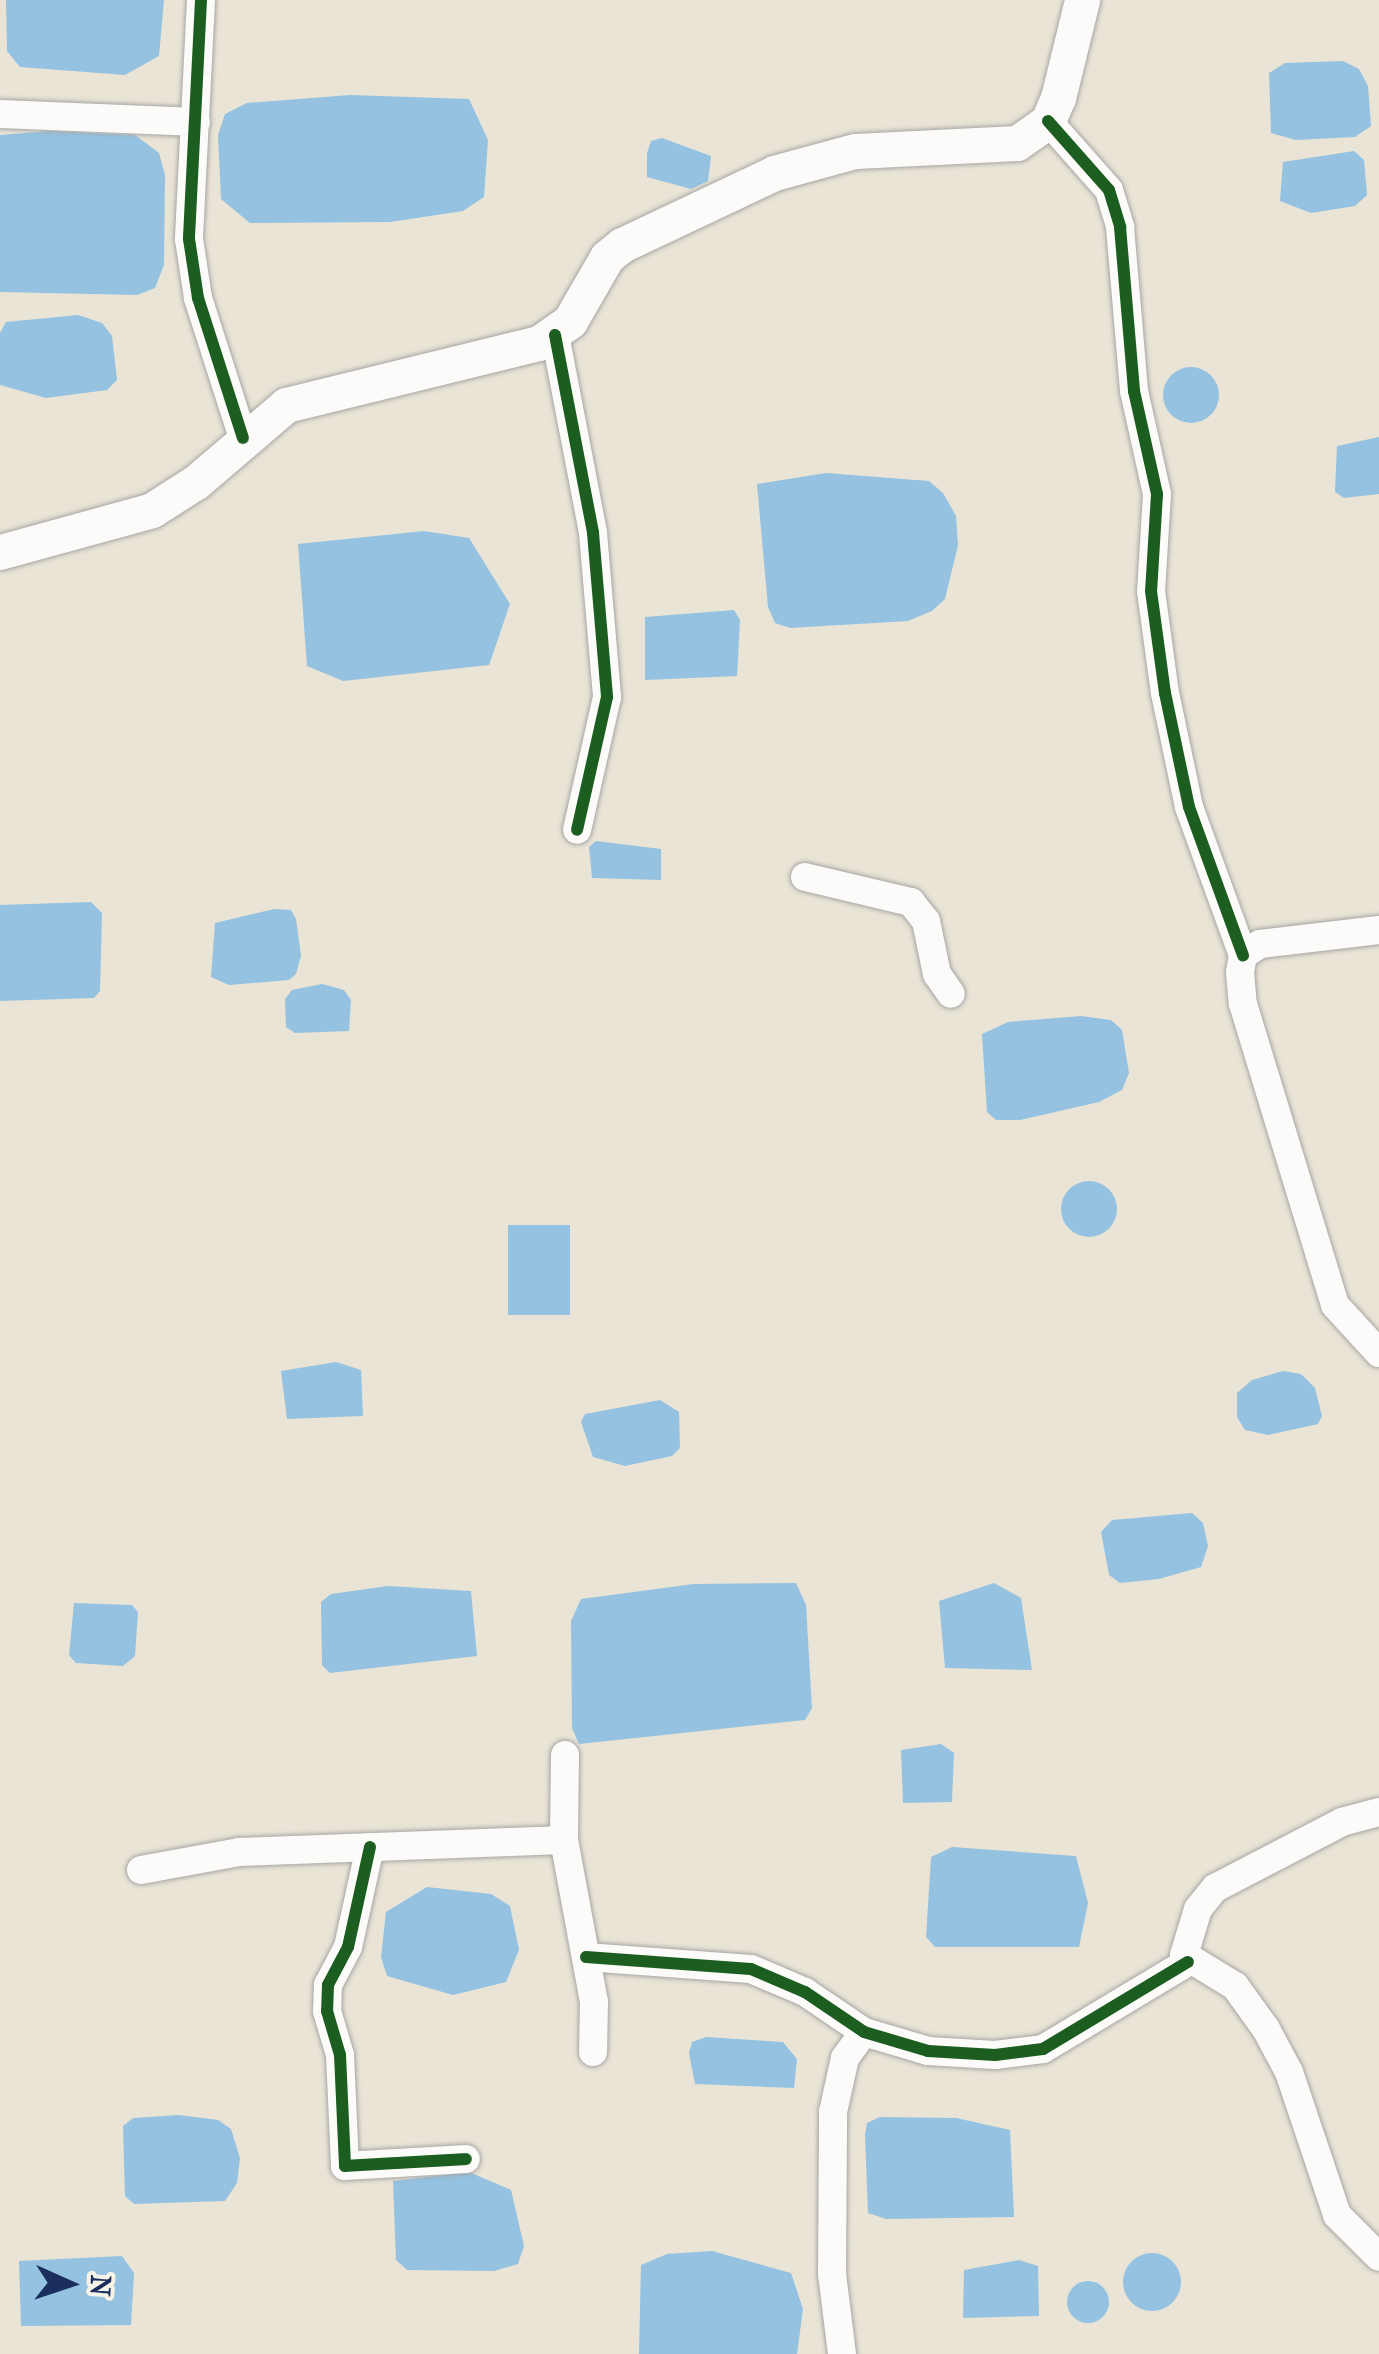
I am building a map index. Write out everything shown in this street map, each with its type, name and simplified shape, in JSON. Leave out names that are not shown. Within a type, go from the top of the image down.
[{"type":"main road","points":[[0,552],[152,510],[196,482],[267,416],[312,397],[556,335],[622,245],[774,173],[855,151],[998,148],[1017,143],[1048,121],[1082,0]]},
{"type":"street","points":[[201,0],[194,268],[243,438]]},
{"type":"street","points":[[0,114],[196,122]]},
{"type":"street","points":[[1048,121],[1109,190],[1120,227],[1134,391],[1156,494],[1150,590],[1165,693],[1189,808],[1243,955],[1242,1004],[1329,1288],[1349,1324],[1375,1341]]},
{"type":"street","points":[[556,335],[594,533],[607,697],[578,830]]},
{"type":"street","points":[[805,877],[910,902],[926,921],[937,974],[950,994]]},
{"type":"street","points":[[1243,955],[1260,944],[1379,930]]},
{"type":"street","points":[[565,1755],[564,1840],[586,1957],[593,2052]]},
{"type":"street","points":[[1188,1962],[1187,1935],[1215,1888],[1342,1822],[1379,1812]]},
{"type":"street","points":[[141,1870],[239,1852],[564,1840]]},
{"type":"street","points":[[370,1847],[348,1947],[328,1984],[327,2011],[340,2055],[344,2166],[466,2159]]},
{"type":"street","points":[[586,1957],[751,1969],[806,1992],[864,2032],[928,2051],[995,2056],[1042,2049],[1188,1962]]},
{"type":"street","points":[[1188,1962],[1234,1986],[1266,2029],[1289,2072],[1337,2215],[1376,2247]]},
{"type":"street","points":[[842,2354],[832,2274],[833,2112],[845,2058],[864,2032]]},
{"type":"water","points":[[6,0],[164,0],[159,56],[125,75],[20,67],[7,51]]},
{"type":"water","points":[[1343,61],[1359,69],[1368,86],[1371,126],[1355,137],[1296,140],[1271,133],[1269,73],[1285,63]]},
{"type":"water","points":[[350,95],[469,99],[488,140],[484,197],[463,211],[390,222],[250,223],[221,199],[218,135],[225,114],[247,103]]},
{"type":"water","points":[[49,131],[135,135],[159,153],[165,175],[164,265],[155,288],[137,295],[0,292],[0,135]]},
{"type":"water","points":[[662,138],[711,156],[708,181],[691,189],[647,177],[651,141]]},
{"type":"water","points":[[1354,151],[1364,160],[1367,195],[1355,206],[1311,213],[1280,201],[1283,162]]},
{"type":"water","points":[[78,315],[102,323],[112,336],[117,380],[107,390],[46,398],[0,385],[0,333],[6,322]]},
{"type":"water","points":[[1191,367],[1211,375],[1219,395],[1211,415],[1191,423],[1171,415],[1163,395],[1171,375]]},
{"type":"water","points":[[1379,437],[1379,494],[1344,498],[1335,492],[1337,446]]},
{"type":"water","points":[[826,473],[929,481],[943,493],[956,516],[958,545],[945,599],[932,611],[908,621],[790,628],[775,623],[768,607],[757,484]]},
{"type":"water","points":[[424,531],[469,538],[510,604],[489,665],[343,681],[307,666],[298,544]]},
{"type":"water","points":[[734,610],[740,620],[737,676],[645,680],[645,617]]},
{"type":"water","points":[[596,841],[661,849],[661,880],[592,878],[589,847]]},
{"type":"water","points":[[91,902],[102,913],[100,991],[94,998],[0,1001],[0,905]]},
{"type":"water","points":[[274,909],[291,910],[296,919],[301,956],[296,974],[289,980],[229,985],[211,977],[215,923]]},
{"type":"water","points":[[322,984],[344,990],[351,1000],[349,1031],[295,1033],[286,1027],[285,999],[292,990]]},
{"type":"water","points":[[1081,1016],[1111,1020],[1122,1030],[1129,1073],[1122,1090],[1099,1102],[1020,1120],[996,1120],[987,1112],[982,1034],[1008,1022]]},
{"type":"water","points":[[1089,1181],[1109,1189],[1117,1209],[1109,1229],[1089,1237],[1069,1229],[1061,1209],[1069,1189]]},
{"type":"water","points":[[508,1225],[570,1225],[570,1315],[508,1315]]},
{"type":"water","points":[[336,1362],[361,1370],[363,1416],[287,1419],[281,1371]]},
{"type":"water","points":[[1283,1371],[1301,1374],[1315,1388],[1322,1416],[1318,1424],[1268,1435],[1245,1430],[1237,1417],[1237,1393],[1252,1380]]},
{"type":"water","points":[[660,1400],[679,1412],[680,1448],[672,1456],[625,1466],[593,1457],[581,1422],[585,1414]]},
{"type":"water","points":[[1192,1513],[1203,1523],[1208,1546],[1201,1567],[1159,1579],[1120,1583],[1109,1575],[1101,1532],[1112,1520]]},
{"type":"water","points":[[796,1583],[806,1605],[812,1708],[805,1720],[579,1744],[572,1728],[571,1621],[581,1599],[694,1584]]},
{"type":"water","points":[[994,1583],[1021,1598],[1032,1670],[945,1668],[939,1601]]},
{"type":"water","points":[[388,1586],[471,1591],[477,1656],[330,1673],[322,1665],[321,1602],[331,1594]]},
{"type":"water","points":[[74,1603],[132,1605],[138,1612],[135,1656],[123,1666],[76,1663],[69,1655]]},
{"type":"water","points":[[941,1744],[954,1753],[952,1802],[903,1803],[901,1750]]},
{"type":"water","points":[[952,1847],[1076,1856],[1088,1903],[1079,1947],[935,1947],[926,1937],[931,1857]]},
{"type":"water","points":[[427,1887],[491,1894],[510,1906],[519,1950],[506,1982],[453,1995],[387,1976],[381,1957],[386,1912]]},
{"type":"water","points":[[706,2037],[783,2042],[797,2059],[794,2088],[695,2084],[689,2053],[692,2042]]},
{"type":"water","points":[[179,2115],[218,2120],[231,2129],[240,2158],[237,2183],[225,2201],[134,2204],[125,2196],[123,2126],[133,2118]]},
{"type":"water","points":[[880,2117],[956,2118],[1010,2130],[1014,2217],[886,2219],[868,2213],[865,2134],[867,2123]]},
{"type":"water","points":[[469,2172],[511,2190],[524,2246],[518,2264],[494,2271],[407,2270],[396,2260],[393,2181]]},
{"type":"water","points":[[712,2251],[791,2273],[803,2309],[797,2354],[639,2354],[641,2265],[667,2254]]},
{"type":"water","points":[[1152,2253],[1173,2261],[1181,2282],[1173,2303],[1152,2311],[1131,2303],[1123,2282],[1131,2261]]},
{"type":"water","points":[[122,2256],[134,2273],[131,2325],[21,2326],[19,2261]]},
{"type":"water","points":[[1019,2260],[1038,2266],[1039,2316],[963,2318],[964,2270]]},
{"type":"water","points":[[1088,2281],[1103,2287],[1109,2302],[1103,2317],[1088,2323],[1073,2317],[1067,2302],[1073,2287]]},
{"type":"cycle path","points":[[201,0],[189,239],[198,298],[243,438]]},
{"type":"cycle path","points":[[1048,121],[1109,190],[1120,227],[1134,391],[1157,494],[1151,591],[1165,693],[1189,807],[1243,955]]},
{"type":"cycle path","points":[[555,335],[593,533],[607,697],[577,830]]},
{"type":"cycle path","points":[[370,1847],[348,1947],[328,1985],[327,2011],[340,2055],[345,2166],[466,2159]]},
{"type":"cycle path","points":[[586,1957],[751,1969],[805,1992],[864,2032],[928,2051],[995,2055],[1043,2049],[1188,1962]]}]
